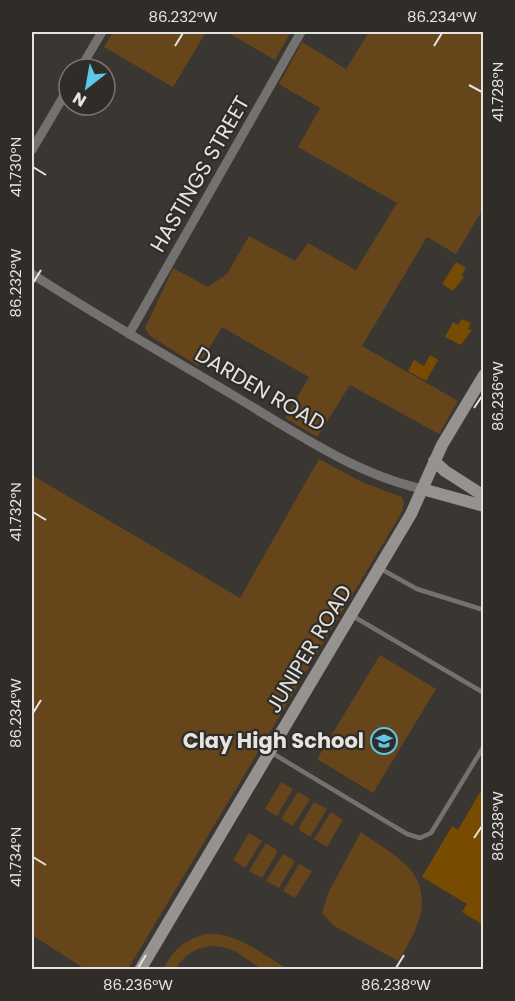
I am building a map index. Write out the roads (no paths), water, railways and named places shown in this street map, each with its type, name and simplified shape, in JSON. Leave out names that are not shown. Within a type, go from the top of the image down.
[{"type":"street","points":[[87,57],[102,32]]},
{"type":"street","name":"HASTINGS STREET","points":[[129,334],[301,32]]},
{"type":"street","points":[[32,150],[57,107]]},
{"type":"street","name":"DARDEN ROAD","points":[[32,274],[129,334],[359,468],[380,478],[483,506]]},
{"type":"street","name":"JUNIPER ROAD","points":[[141,969],[411,514],[434,461],[483,375]]},
{"type":"street","points":[[434,461],[483,496]]},
{"type":"lane","points":[[379,568],[417,589],[483,610]]},
{"type":"lane","points":[[351,615],[483,693]]},
{"type":"lane","points":[[270,752],[407,834],[420,838],[431,833],[483,746]]},
{"type":"place","name":"Clay High School","points":[[384,741]]}]
